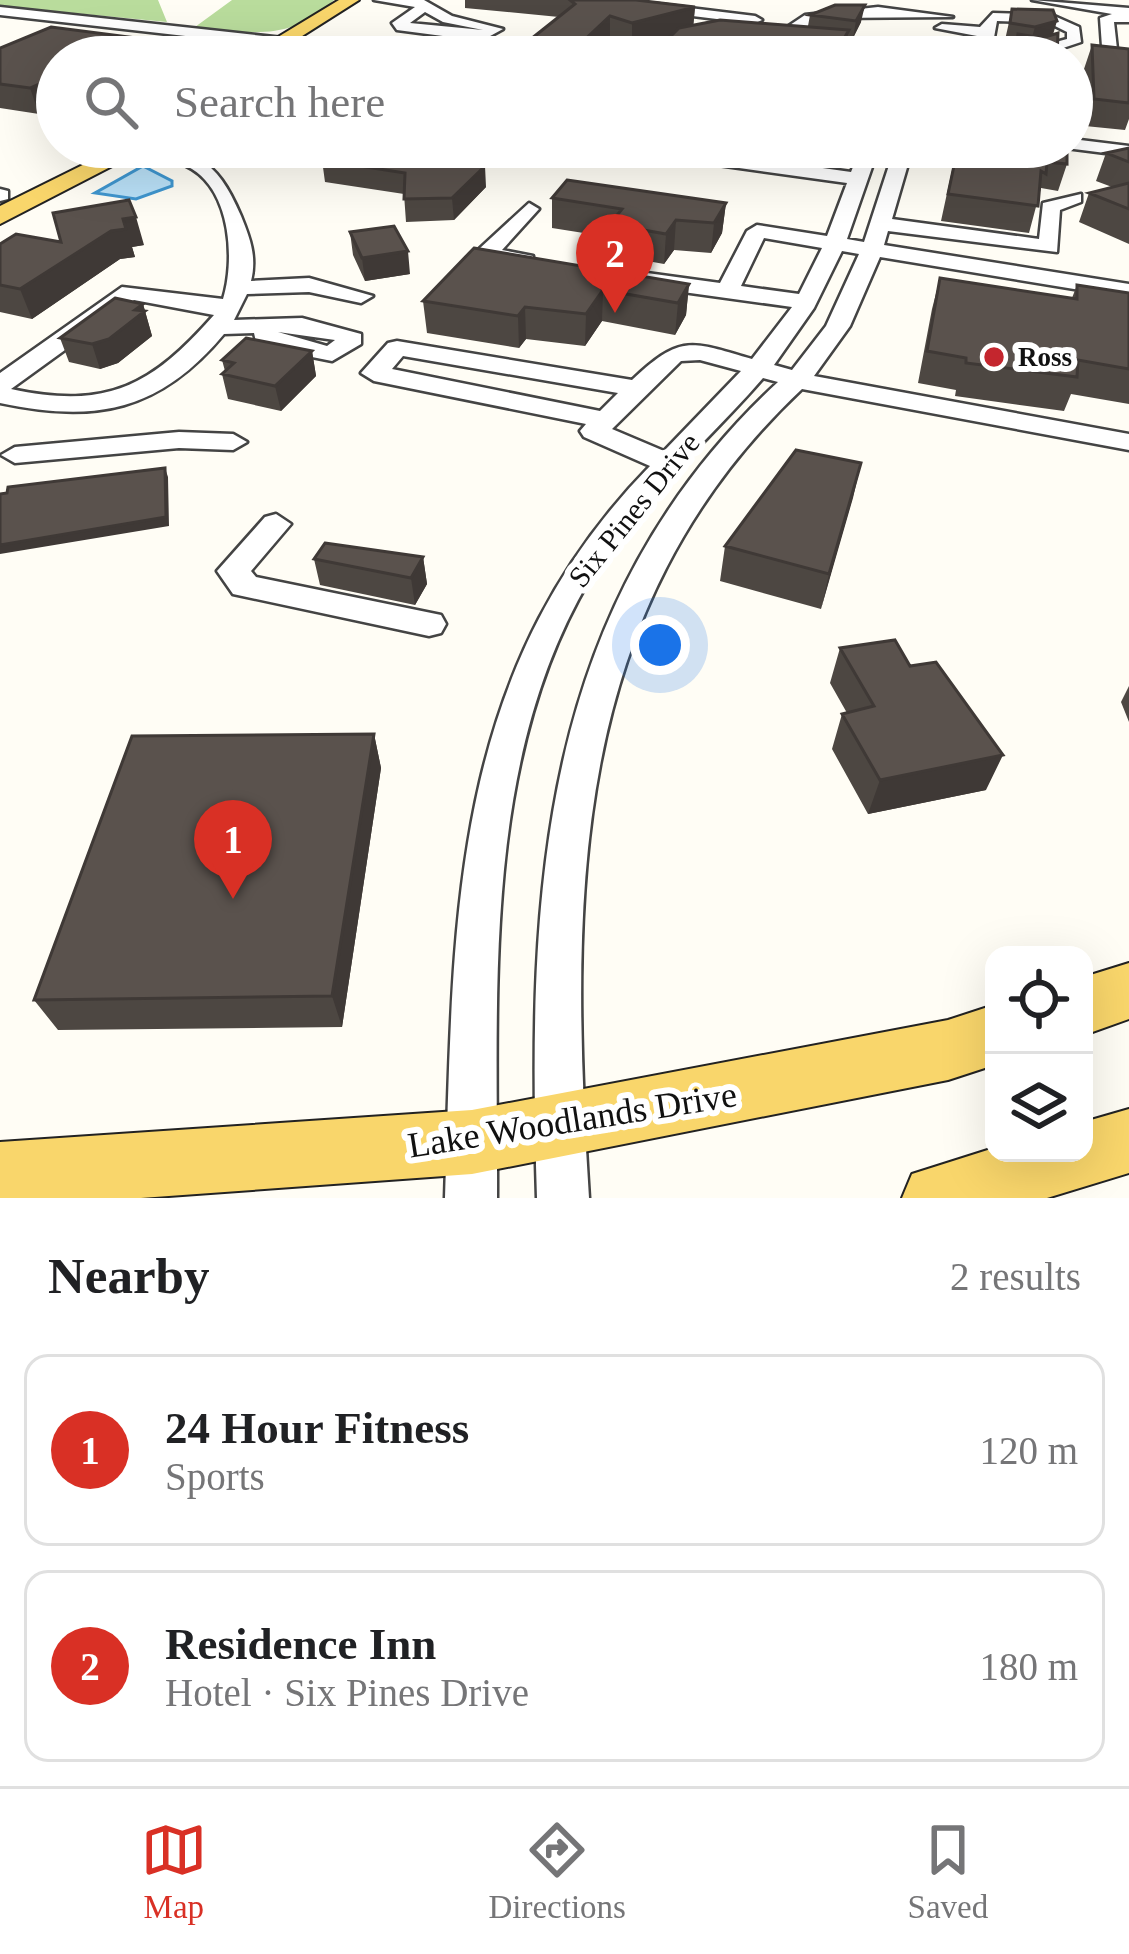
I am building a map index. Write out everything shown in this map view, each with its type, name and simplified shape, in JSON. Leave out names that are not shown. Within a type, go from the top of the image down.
[{"type":"main road","points":[[302,36],[351,0]]},
{"type":"main road","points":[[311,36],[380,0]]},
{"type":"main road","points":[[0,195],[55,168]]},
{"type":"main road","points":[[0,216],[96,168]]},
{"type":"main road","points":[[1093,1003],[1129,991]]},
{"type":"main road","name":"Lake Woodlands Drive","points":[[0,1175],[472,1170],[559,1129],[947,1050],[985,1038]]},
{"type":"main road","points":[[936,1198],[1060,1183],[1129,1141]]},
{"type":"street","points":[[380,0],[423,4],[452,0]]},
{"type":"street","points":[[864,0],[875,1]]},
{"type":"street","points":[[940,36],[952,0]]},
{"type":"street","points":[[1037,0],[1126,12]]},
{"type":"street","points":[[1100,0],[1126,12]]},
{"type":"street","points":[[423,4],[448,19],[496,29],[484,36]]},
{"type":"street","points":[[423,4],[397,26],[474,36]]},
{"type":"street","points":[[714,6],[785,14],[923,7],[944,23],[984,32]]},
{"type":"street","points":[[911,36],[923,7]]},
{"type":"street","points":[[711,36],[730,31],[754,20],[653,12],[730,31],[762,36]]},
{"type":"street","points":[[1126,12],[1107,18],[1111,61],[1129,64]]},
{"type":"street","points":[[782,36],[785,14]]},
{"type":"street","points":[[0,15],[164,36]]},
{"type":"street","points":[[985,36],[993,17],[1052,19],[1074,30],[1074,36]]},
{"type":"street","points":[[547,36],[555,30]]},
{"type":"street","points":[[728,36],[730,31]]},
{"type":"street","points":[[1093,162],[1095,146],[1129,151]]},
{"type":"street","points":[[3,396],[70,406],[101,405],[144,392],[176,373],[226,308],[243,248],[208,172],[201,168]]},
{"type":"street","points":[[804,168],[858,178]]},
{"type":"street","name":"Six Pines Drive","points":[[472,1170],[477,959],[494,803],[526,679],[574,579],[665,462],[754,368],[805,302],[834,243],[862,168]]},
{"type":"street","name":"Six Pines Drive","points":[[563,1198],[554,963],[571,813],[595,688],[632,596],[662,540],[718,464],[830,339],[876,237],[897,168]]},
{"type":"street","points":[[728,290],[757,231],[834,243],[876,237],[1049,247],[1050,207],[1088,168]]},
{"type":"street","points":[[529,209],[487,254],[553,266]]},
{"type":"street","points":[[876,237],[1129,291]]},
{"type":"street","points":[[226,308],[313,276],[361,296]]},
{"type":"street","points":[[619,276],[805,302]]},
{"type":"street","points":[[3,396],[130,292],[226,308],[266,330]]},
{"type":"street","points":[[606,420],[374,373],[397,348],[638,389]]},
{"type":"street","points":[[665,462],[594,431],[674,354],[701,352],[796,380],[1129,442]]},
{"type":"street","points":[[7,461],[70,406]]},
{"type":"street","points":[[7,461],[180,435],[233,442]]},
{"type":"street","points":[[276,524],[233,571],[245,586],[429,624]]},
{"type":"street","points":[[574,579],[632,596]]},
{"type":"green space","points":[[0,0],[158,0],[167,22],[0,6]]},
{"type":"green space","points":[[232,0],[334,0],[286,29],[252,32],[195,27]]},
{"type":"water","points":[[139,168],[172,181],[172,186],[136,199],[95,193]]},
{"type":"building","points":[[570,0],[636,0],[695,7],[632,23],[610,16],[589,36],[535,36],[575,4]]},
{"type":"building","points":[[835,5],[865,5],[856,21],[810,15]]},
{"type":"building","points":[[1012,9],[1053,10],[1057,21],[1035,27],[1010,23]]},
{"type":"building","points":[[720,20],[849,30],[845,36],[671,36],[679,28]]},
{"type":"building","points":[[51,27],[121,36],[36,36],[36,85],[30,88],[0,84],[0,48]]},
{"type":"building","points":[[1093,45],[1129,49],[1129,103],[1094,99]]},
{"type":"building","points":[[1129,148],[1129,162],[1106,153]]},
{"type":"building","points":[[373,168],[483,168],[452,198],[404,199],[405,173]]},
{"type":"building","points":[[954,168],[1046,168],[1046,174],[1041,171],[1038,206],[948,194]]},
{"type":"building","points":[[567,180],[726,203],[714,223],[676,220],[666,234],[610,224],[622,209],[552,198]]},
{"type":"building","points":[[1129,183],[1129,209],[1089,193]]},
{"type":"building","points":[[129,200],[136,217],[123,219],[126,229],[111,231],[20,289],[0,285],[0,244],[16,234],[61,242],[53,213]]},
{"type":"building","points":[[394,226],[408,251],[362,258],[350,232]]},
{"type":"building","points":[[474,248],[689,284],[678,303],[603,290],[586,314],[525,307],[518,316],[423,301]]},
{"type":"building","points":[[940,278],[1077,299],[1077,285],[1129,293],[1129,369],[1078,360],[1077,377],[966,363],[966,358],[927,351]]},
{"type":"building","points":[[115,298],[143,304],[135,310],[145,311],[109,339],[92,344],[60,338]]},
{"type":"building","points":[[246,338],[312,351],[275,386],[222,374],[234,363],[222,360]]},
{"type":"building","points":[[796,450],[861,463],[829,574],[725,546]]},
{"type":"building","points":[[165,468],[166,517],[0,545],[0,494],[7,493],[8,487]]},
{"type":"building","points":[[325,543],[423,557],[411,578],[314,559]]},
{"type":"building","points":[[895,640],[910,666],[936,662],[1003,755],[880,780],[842,714],[874,706],[840,648]]},
{"type":"building","points":[[374,734],[332,996],[34,1000],[132,736]]},
{"type":"place","name":"Residence Inn","points":[[615,313]]},
{"type":"place","name":"Ross","points":[[994,357]]},
{"type":"place","name":"24 Hour Fitness","points":[[233,899]]}]
